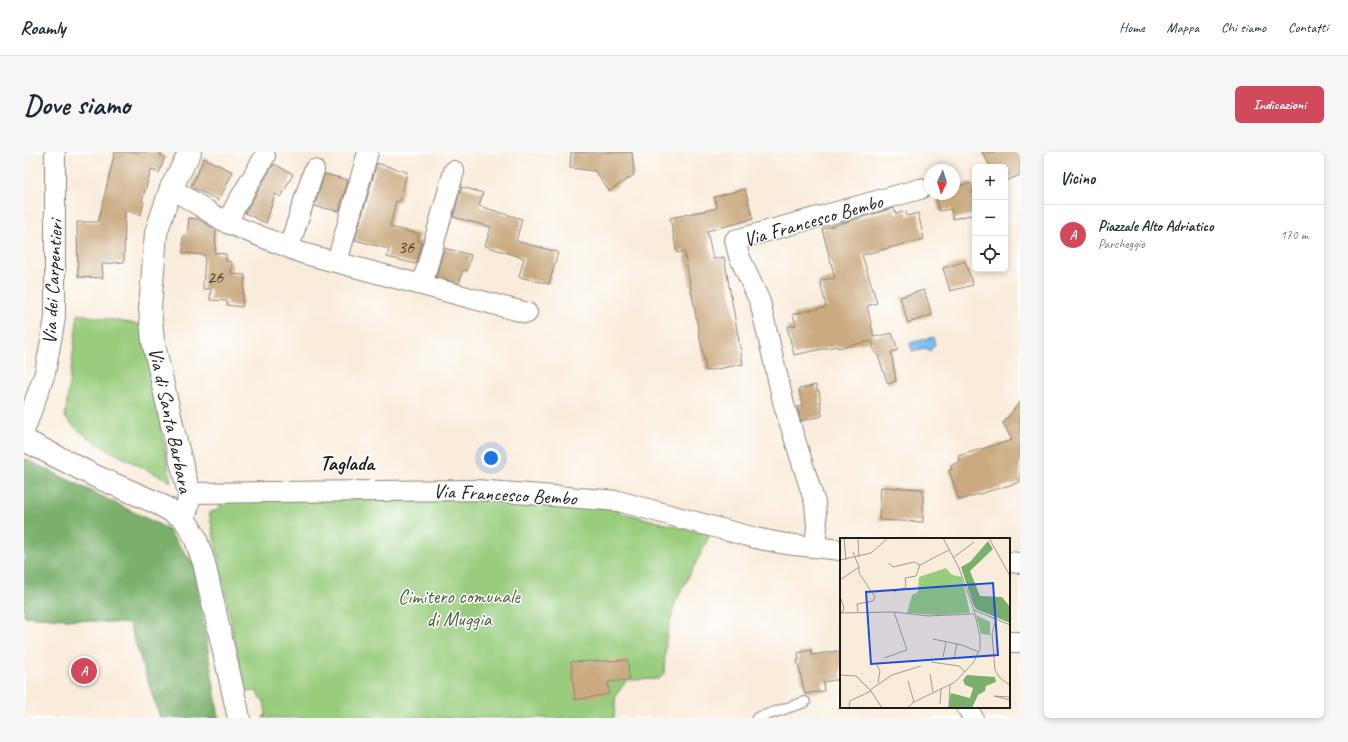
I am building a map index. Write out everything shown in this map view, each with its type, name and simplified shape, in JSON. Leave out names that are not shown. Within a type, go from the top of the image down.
[{"type":"street","name":"Via dei Carpentieri","points":[[24,431],[45,373],[54,318],[55,152]]},
{"type":"street","name":"Via di Santa Barbara","points":[[190,152],[171,188],[156,233],[150,308],[153,340],[189,493],[188,505],[184,518],[196,537],[204,563],[239,718]]},
{"type":"street","points":[[338,262],[368,152]]},
{"type":"street","points":[[227,223],[264,156]]},
{"type":"street","points":[[289,247],[314,170]]},
{"type":"street","points":[[422,285],[454,171]]},
{"type":"street","points":[[171,188],[227,223],[302,253],[527,313]]},
{"type":"street","name":"Via Francesco Bembo","points":[[815,547],[817,527],[815,503],[784,405],[760,302],[739,256],[735,240],[920,189]]},
{"type":"street","points":[[24,440],[95,476],[157,503],[184,518]]},
{"type":"street","name":"Via Francesco Bembo","points":[[189,493],[476,490],[618,500],[755,538],[840,550]]},
{"type":"street","points":[[1010,562],[1020,563]]},
{"type":"street","points":[[968,708],[974,718]]},
{"type":"lane","points":[[757,718],[805,702]]},
{"type":"green space","points":[[78,314],[142,325],[171,482],[100,445],[75,427],[65,417]]},
{"type":"green space","points":[[24,458],[166,528],[194,564],[219,718],[160,718],[129,624],[24,616]]},
{"type":"green space","name":"Cimitero comunale di Muggia","points":[[220,498],[479,498],[619,508],[619,512],[710,535],[675,603],[666,639],[664,674],[659,679],[627,680],[616,695],[614,718],[262,718],[266,714],[264,701],[258,696],[257,691],[245,692],[209,512],[215,511],[221,505]]},
{"type":"water","points":[[933,337],[935,345],[930,351],[926,348],[912,351],[910,343]]},
{"type":"building","points":[[115,152],[162,152],[160,155],[165,157],[159,173],[151,170],[142,201],[144,202],[141,215],[125,210],[124,262],[102,264],[103,278],[78,277],[77,222],[98,222]]},
{"type":"building","points":[[571,152],[632,152],[634,175],[609,191],[595,171],[570,168]]},
{"type":"building","points":[[982,152],[1020,152],[1020,175],[1008,180],[1008,164],[989,164]]},
{"type":"building","points":[[204,158],[233,172],[219,200],[191,187]]},
{"type":"building","points":[[377,163],[407,172],[400,202],[396,201],[390,227],[419,234],[418,241],[422,242],[416,264],[387,257],[389,249],[355,240]]},
{"type":"building","points":[[274,164],[293,174],[281,197],[275,194],[266,223],[245,213]]},
{"type":"building","points":[[325,174],[348,180],[339,211],[314,206]]},
{"type":"building","points":[[971,183],[972,215],[953,219],[951,209],[939,211],[936,200],[960,200],[960,186]]},
{"type":"building","points":[[462,187],[483,193],[479,206],[522,219],[516,241],[558,252],[549,284],[519,277],[524,258],[485,246],[491,227],[453,217]]},
{"type":"building","points":[[745,189],[753,219],[707,231],[713,259],[724,257],[743,364],[706,371],[684,251],[677,253],[670,218],[717,208],[714,197]]},
{"type":"building","points":[[894,208],[896,214],[906,211],[907,216],[918,213],[924,239],[862,255],[877,303],[867,306],[874,337],[892,333],[898,350],[891,352],[896,381],[888,384],[877,353],[875,353],[872,341],[838,348],[837,346],[794,355],[787,327],[796,325],[793,314],[826,307],[820,280],[835,278],[822,229]]},
{"type":"building","points":[[189,218],[198,219],[216,230],[215,253],[226,254],[226,261],[232,262],[231,274],[245,275],[242,307],[227,305],[227,301],[210,300],[211,289],[203,289],[205,255],[183,253],[183,236],[187,236]]},
{"type":"building","points":[[444,248],[471,255],[467,271],[463,270],[459,283],[436,277]]},
{"type":"building","points":[[965,261],[973,285],[950,291],[943,268]]},
{"type":"building","points":[[924,290],[932,315],[908,323],[900,297]]},
{"type":"building","points":[[816,385],[817,391],[819,390],[822,416],[801,421],[797,407],[802,406],[799,389]]},
{"type":"building","points":[[1020,402],[1020,482],[959,500],[949,470],[952,470],[951,465],[960,462],[958,456],[1012,440],[1003,423]]},
{"type":"building","points":[[881,487],[923,489],[923,522],[879,520]]},
{"type":"building","points":[[811,650],[812,655],[837,651],[838,653],[840,652],[840,679],[823,682],[824,691],[805,694],[797,660],[799,660],[798,653]]},
{"type":"building","points":[[628,660],[629,680],[608,682],[609,694],[575,700],[571,662]]},
{"type":"place","name":"Piazzale Alto Adriatico","points":[[84,671]]},
{"type":"district","name":"Taglada","points":[[347,463]]}]
